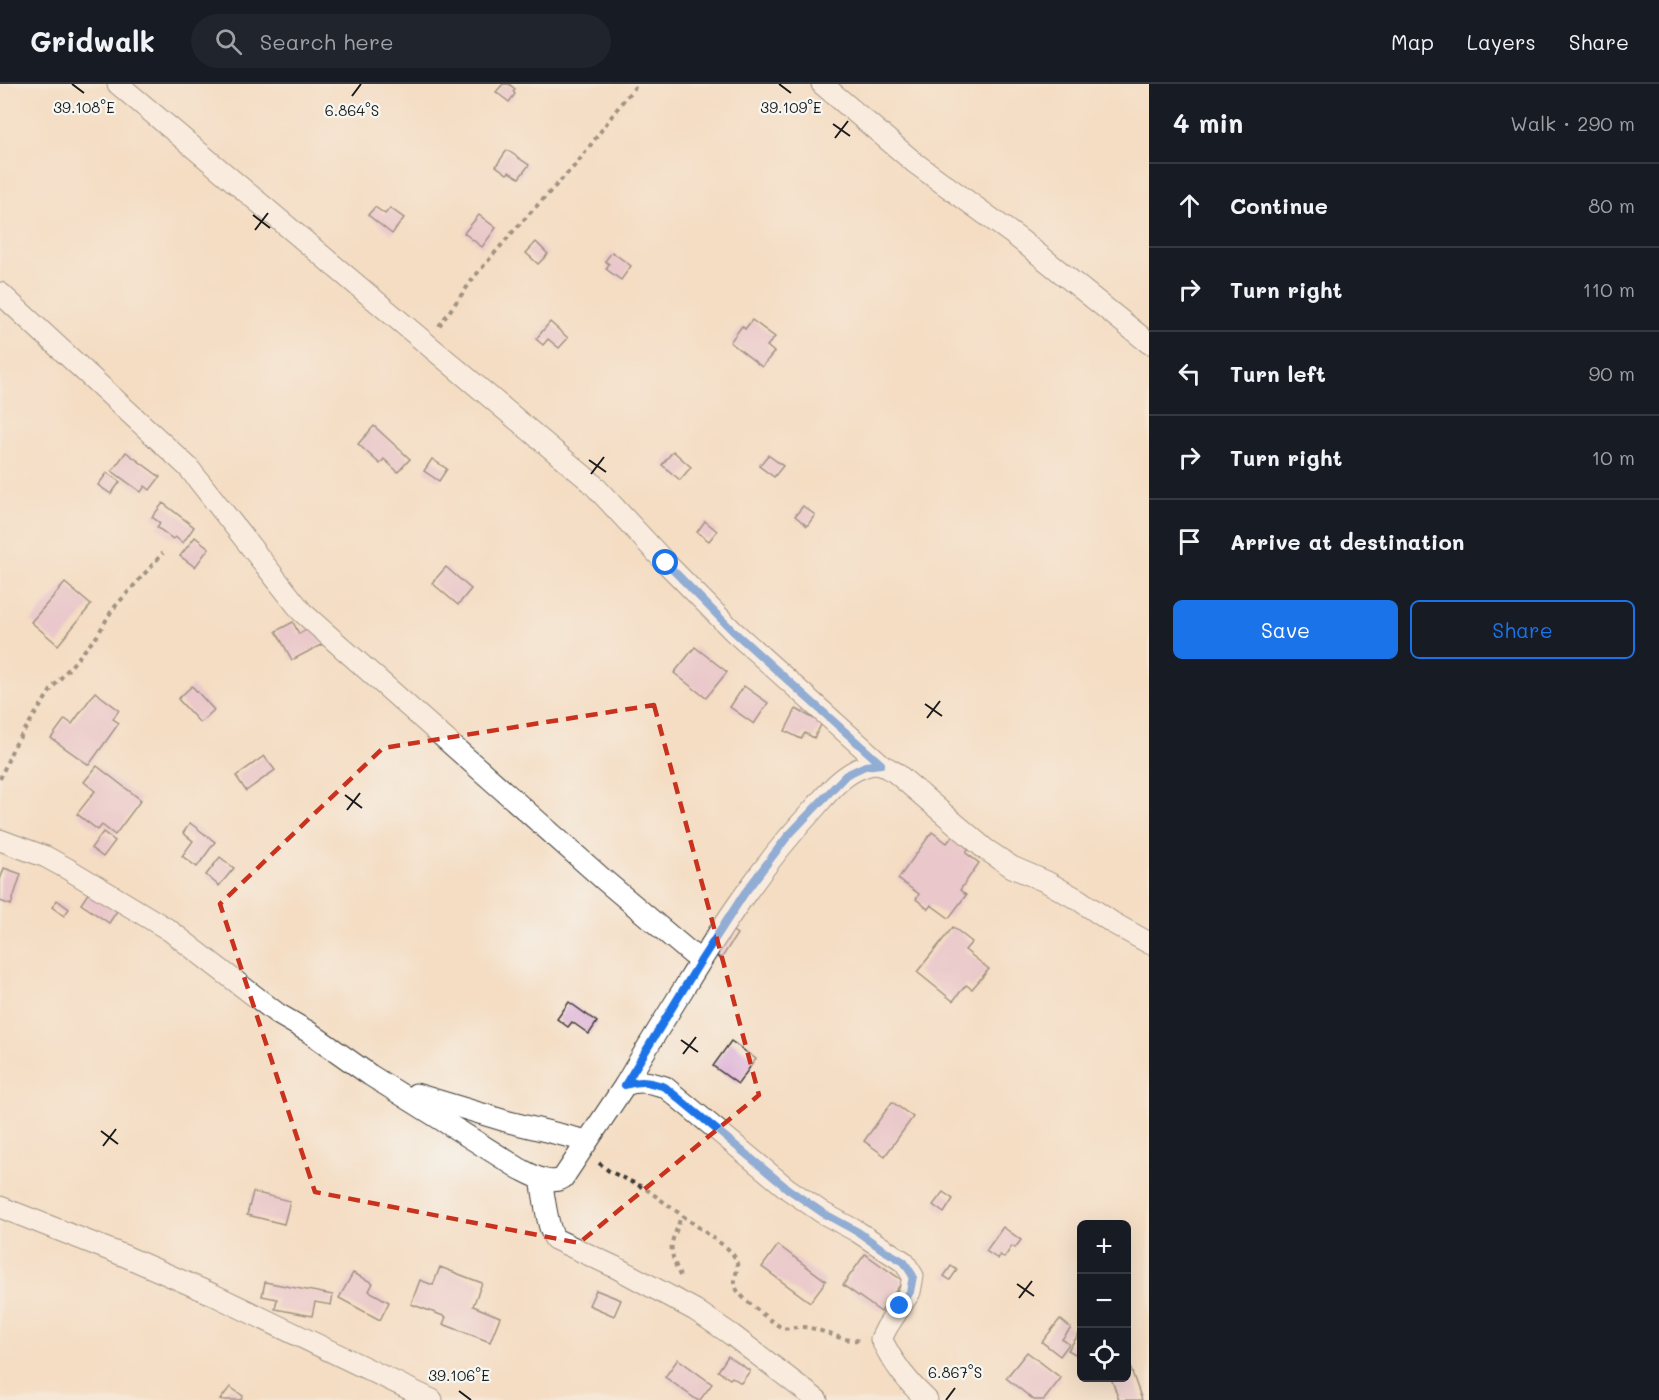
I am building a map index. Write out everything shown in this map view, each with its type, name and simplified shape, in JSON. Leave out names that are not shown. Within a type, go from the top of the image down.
[{"type":"street","points":[[118,84],[591,482],[733,631],[881,764],[896,773],[985,849],[1012,867],[1047,882],[1079,900],[1113,923],[1149,943]]},
{"type":"street","points":[[822,84],[915,163],[1018,238],[1149,343]]},
{"type":"street","points":[[0,293],[188,467],[302,612],[700,962]]},
{"type":"street","points":[[0,840],[46,857],[169,930],[278,1014],[309,1032],[389,1087],[520,1169],[541,1179],[556,1180],[563,1178],[625,1085],[744,894],[795,829],[846,775],[865,766],[881,764]]},
{"type":"street","points":[[625,1085],[647,1081],[665,1087],[788,1189],[904,1262],[913,1276],[910,1292],[881,1339],[900,1372],[927,1400]]},
{"type":"street","points":[[389,1087],[509,1122],[587,1141]]},
{"type":"street","points":[[541,1179],[552,1236],[555,1239],[638,1279],[694,1310],[732,1335],[818,1400]]},
{"type":"street","points":[[0,1207],[125,1256],[214,1295],[432,1400]]},
{"type":"path","points":[[426,344],[475,276],[517,226],[578,162],[638,84]]},
{"type":"path","points":[[0,779],[13,748],[53,687],[97,636],[112,610],[163,553]]},
{"type":"path","points":[[587,1141],[591,1151],[609,1172],[646,1190],[734,1255],[738,1263],[735,1284],[738,1292],[778,1326],[787,1329],[802,1326],[855,1340],[881,1339]]},
{"type":"path","points":[[680,1216],[680,1226],[672,1243],[672,1249],[678,1273],[694,1310]]},
{"type":"highlighted area","points":[[654,705],[759,1095],[579,1243],[315,1192],[220,904],[383,748]]},
{"type":"building","points":[[503,84],[509,84],[515,89],[513,91],[515,94],[509,102],[496,92]]},
{"type":"building","points":[[507,150],[529,165],[519,178],[509,172],[507,174],[496,166]]},
{"type":"building","points":[[375,207],[385,214],[390,208],[404,218],[392,234],[368,215]]},
{"type":"building","points":[[479,215],[496,228],[482,247],[464,233]]},
{"type":"building","points":[[536,242],[548,254],[538,264],[526,253]]},
{"type":"building","points":[[612,252],[631,266],[621,280],[606,269],[609,264],[605,261]]},
{"type":"building","points":[[752,320],[775,337],[767,346],[774,352],[762,367],[730,342],[742,326],[745,329]]},
{"type":"building","points":[[550,322],[568,338],[559,348],[548,339],[543,345],[536,339]]},
{"type":"building","points":[[374,426],[410,459],[398,472],[384,459],[380,464],[358,444]]},
{"type":"building","points":[[673,451],[691,467],[680,480],[662,465]]},
{"type":"building","points":[[126,452],[160,477],[150,490],[145,486],[141,492],[112,471]]},
{"type":"building","points":[[768,455],[783,466],[774,477],[759,466]]},
{"type":"building","points":[[432,459],[447,469],[439,481],[424,471]]},
{"type":"building","points":[[107,473],[120,482],[111,494],[98,485]]},
{"type":"building","points":[[163,503],[194,527],[183,543],[175,537],[173,539],[157,527],[160,523],[152,517]]},
{"type":"building","points":[[803,506],[815,515],[807,526],[795,516]]},
{"type":"building","points":[[705,521],[717,531],[709,541],[697,532]]},
{"type":"building","points":[[195,537],[209,548],[195,567],[180,556]]},
{"type":"building","points":[[446,567],[471,589],[458,605],[432,583]]},
{"type":"building","points":[[65,583],[91,605],[58,645],[31,622]]},
{"type":"building","points":[[293,622],[299,634],[313,626],[323,644],[292,660],[276,631]]},
{"type":"building","points":[[695,647],[727,672],[706,698],[674,673]]},
{"type":"building","points":[[192,686],[214,710],[200,723],[178,699]]},
{"type":"building","points":[[744,686],[768,703],[754,724],[730,707]]},
{"type":"building","points":[[95,692],[119,710],[113,719],[119,723],[89,765],[51,738],[65,719],[72,724]]},
{"type":"building","points":[[796,709],[822,723],[814,738],[805,733],[801,739],[785,731]]},
{"type":"building","points":[[264,756],[275,770],[246,791],[236,776]]},
{"type":"building","points":[[97,766],[141,800],[115,835],[102,825],[98,830],[77,814],[95,791],[84,782]]},
{"type":"building","points":[[190,823],[215,842],[197,867],[182,856],[193,841],[183,833]]},
{"type":"building","points":[[103,832],[115,841],[103,857],[91,848]]},
{"type":"building","points":[[932,832],[947,843],[954,834],[971,846],[966,853],[979,863],[960,890],[966,895],[949,918],[931,905],[928,909],[916,899],[919,894],[898,879]]},
{"type":"building","points":[[220,857],[234,868],[219,886],[206,875]]},
{"type":"building","points":[[4,868],[21,874],[11,905],[0,901],[0,880]]},
{"type":"building","points":[[91,889],[119,908],[109,923],[81,904]]},
{"type":"building","points":[[57,900],[69,909],[64,916],[52,907]]},
{"type":"building","points":[[727,927],[737,934],[721,959],[710,952]]},
{"type":"building","points":[[953,927],[972,942],[965,950],[989,969],[972,989],[966,985],[953,1001],[917,972]]},
{"type":"building","points":[[569,1002],[597,1022],[589,1034],[572,1022],[568,1027],[557,1019]]},
{"type":"building","points":[[731,1041],[756,1059],[738,1084],[713,1066]]},
{"type":"building","points":[[892,1102],[913,1117],[885,1156],[864,1141]]},
{"type":"building","points":[[253,1192],[290,1201],[284,1224],[247,1215]]},
{"type":"building","points":[[943,1192],[953,1199],[944,1213],[933,1205]]},
{"type":"building","points":[[1003,1227],[1021,1240],[1015,1248],[1012,1246],[1004,1258],[1000,1255],[998,1259],[986,1251]]},
{"type":"building","points":[[778,1245],[826,1281],[810,1302],[762,1267]]},
{"type":"building","points":[[865,1254],[903,1281],[881,1312],[843,1285]]},
{"type":"building","points":[[951,1266],[957,1270],[950,1280],[944,1276]]},
{"type":"building","points":[[440,1267],[482,1283],[473,1306],[500,1317],[490,1342],[443,1324],[446,1317],[411,1304],[420,1280],[433,1285]]},
{"type":"building","points":[[353,1273],[373,1283],[369,1291],[389,1302],[380,1320],[339,1298]]},
{"type":"building","points":[[265,1282],[333,1295],[331,1305],[315,1302],[312,1316],[275,1309],[277,1299],[262,1296]]},
{"type":"building","points":[[596,1290],[621,1300],[614,1316],[589,1305]]},
{"type":"building","points":[[1060,1319],[1071,1328],[1062,1339],[1069,1344],[1060,1356],[1042,1342]]},
{"type":"building","points":[[1077,1337],[1077,1355],[1068,1350]]},
{"type":"building","points":[[1027,1352],[1061,1378],[1044,1400],[1034,1400],[1006,1378]]},
{"type":"building","points":[[728,1356],[750,1371],[741,1383],[718,1371]]},
{"type":"building","points":[[678,1359],[712,1384],[700,1400],[665,1377]]},
{"type":"building","points":[[1131,1369],[1142,1400],[1119,1400],[1112,1382],[1131,1382]]},
{"type":"building","points":[[230,1387],[243,1396],[241,1400],[220,1400]]},
{"type":"route","points":[[666,563],[733,631],[881,764],[865,766],[846,775],[787,837],[744,894],[625,1085],[647,1081],[665,1087],[788,1189],[904,1262],[913,1276],[910,1292],[900,1306]]}]
